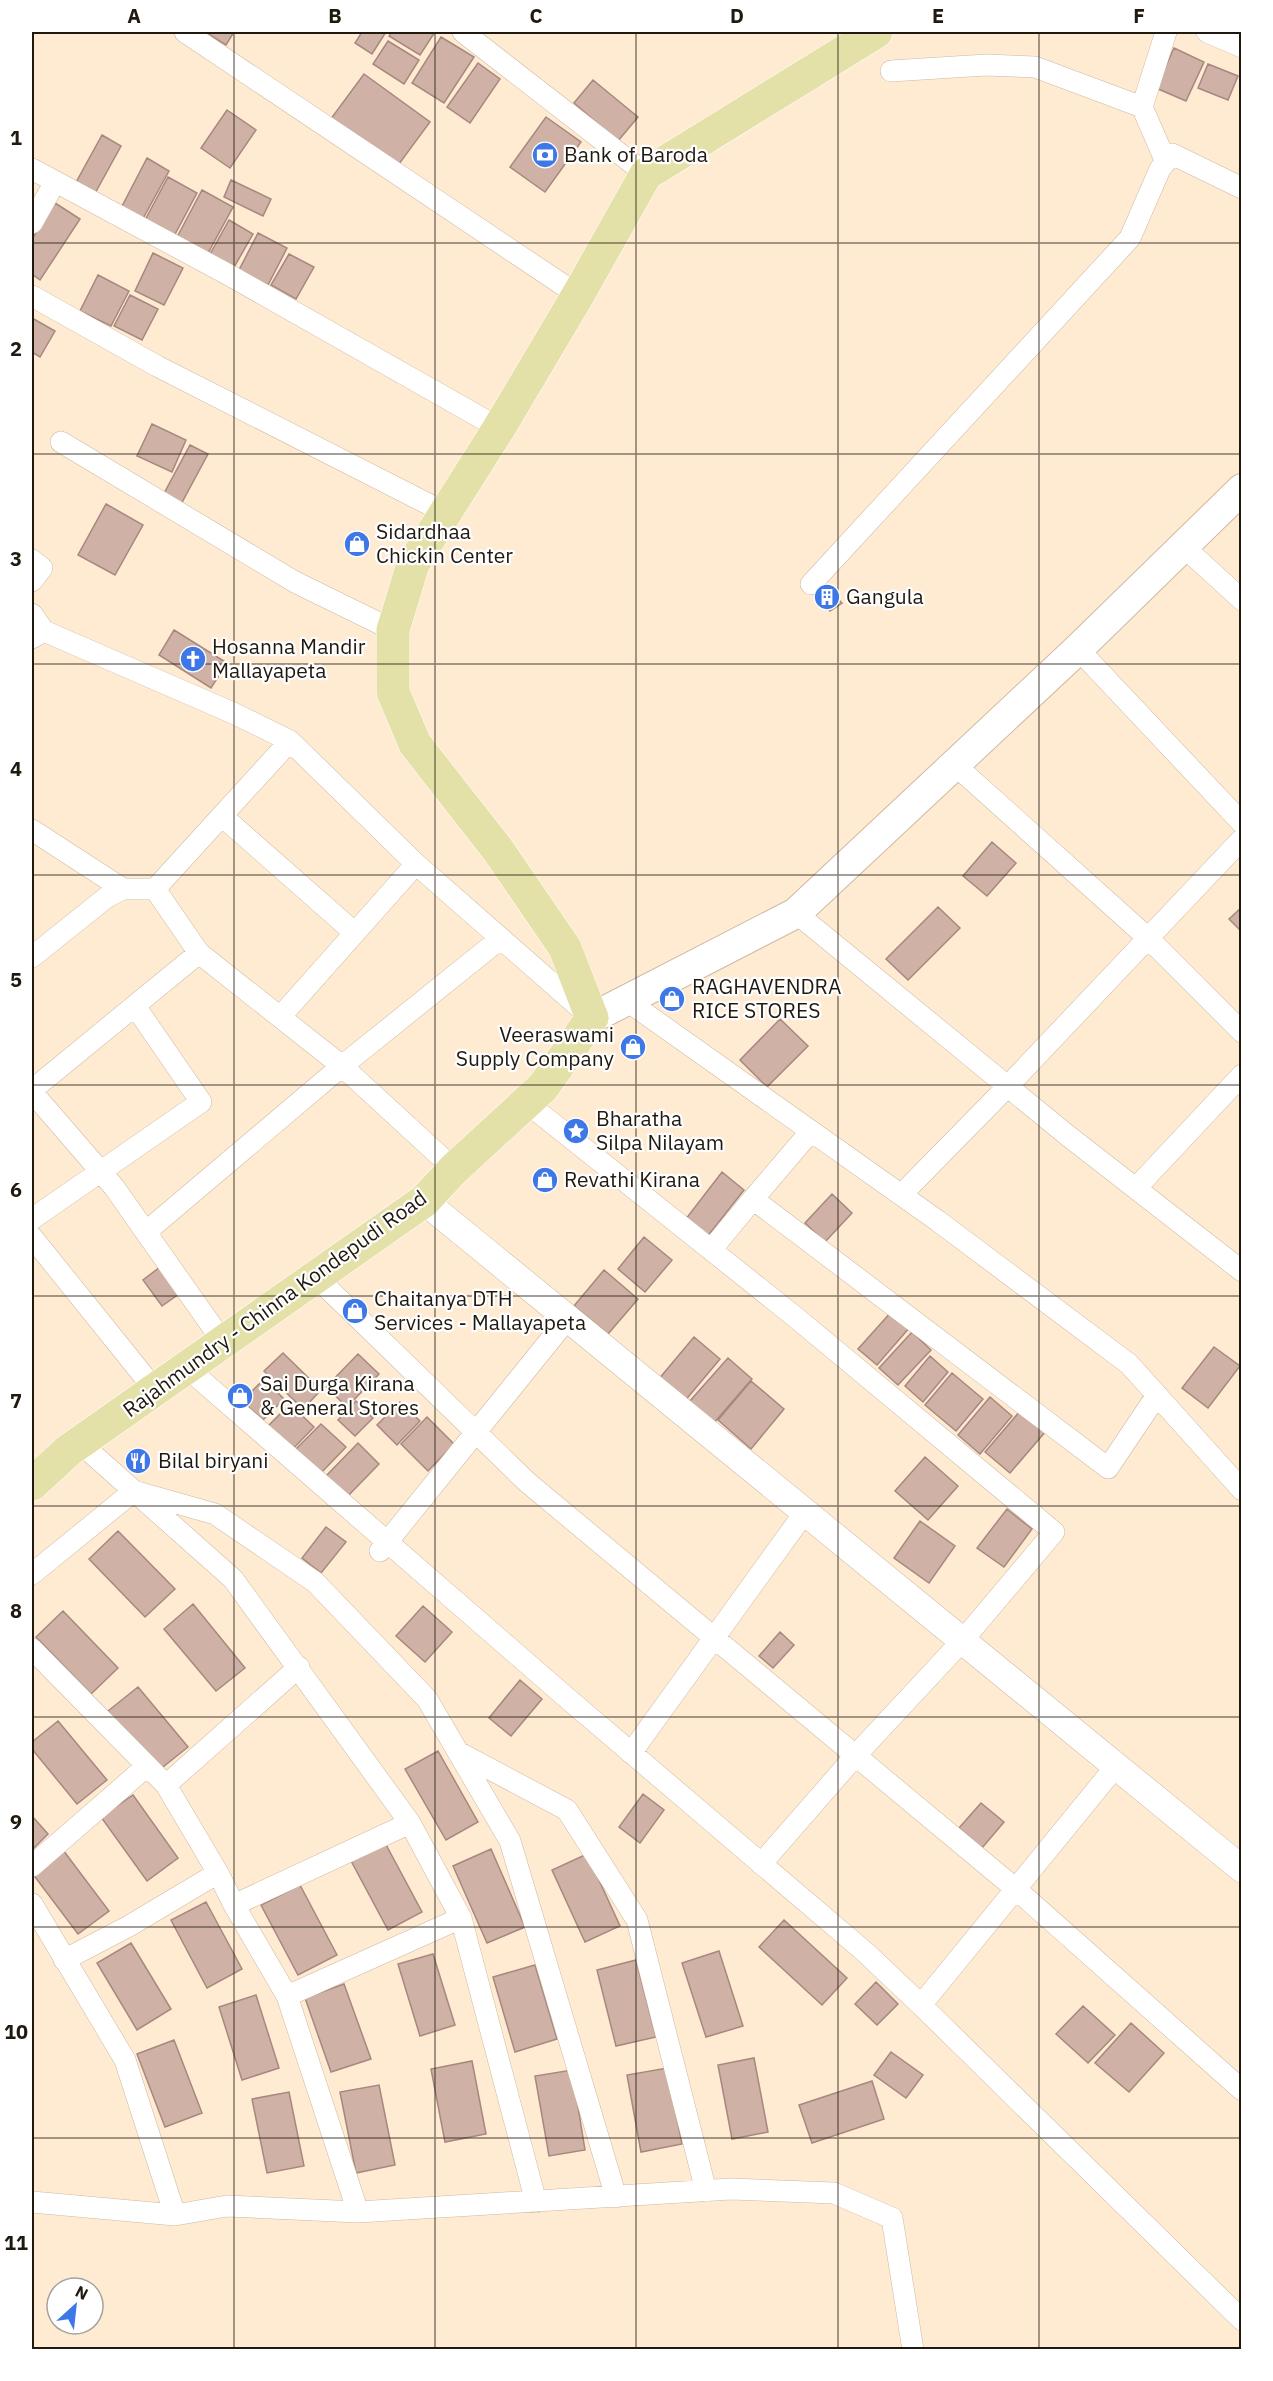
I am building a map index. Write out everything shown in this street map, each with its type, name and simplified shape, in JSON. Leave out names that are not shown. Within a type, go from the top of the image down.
[{"type":"main road","points":[[876,32],[646,174],[499,428],[413,564],[393,630],[393,692],[415,744],[498,850],[565,948],[592,1018],[796,913],[1078,649],[1242,489]]},
{"type":"main road","name":"Rajahmundry - Chinna Kondepudi Road","points":[[32,1485],[80,1443],[424,1201],[454,1169],[543,1088],[592,1018]]},
{"type":"street","points":[[185,32],[578,295]]},
{"type":"street","points":[[463,32],[646,174]]},
{"type":"street","points":[[1166,32],[1142,107],[1166,162]]},
{"type":"street","points":[[1207,32],[1242,47]]},
{"type":"street","points":[[891,71],[986,65],[1035,67],[1142,107]]},
{"type":"street","points":[[811,584],[1130,238],[1160,170],[1172,154],[1242,188]]},
{"type":"street","points":[[32,169],[229,275],[499,428]]},
{"type":"street","points":[[32,223],[56,182]]},
{"type":"street","points":[[32,296],[157,366],[446,513]]},
{"type":"street","points":[[61,442],[295,582],[393,630]]},
{"type":"street","points":[[1184,547],[1242,600]]},
{"type":"street","points":[[32,560],[42,568],[32,581]]},
{"type":"street","points":[[32,614],[38,635],[233,713],[290,741],[416,864],[592,1018]]},
{"type":"street","points":[[1078,649],[1242,823]]},
{"type":"street","points":[[32,957],[107,897],[123,889],[155,889],[290,741]]},
{"type":"street","points":[[955,765],[1148,938],[1242,1032]]},
{"type":"street","points":[[222,816],[356,933]]},
{"type":"street","points":[[32,830],[123,889]]},
{"type":"street","points":[[901,1195],[1008,1086],[1242,838]]},
{"type":"street","points":[[281,1016],[416,864]]},
{"type":"street","points":[[155,889],[199,953],[342,1066],[454,1169]]},
{"type":"street","points":[[796,913],[1008,1086],[1242,1271]]},
{"type":"street","points":[[147,1231],[342,1066],[500,939]]},
{"type":"street","points":[[199,953],[32,1091],[102,1172],[147,1231],[223,1342]]},
{"type":"street","points":[[626,1000],[901,1195],[1130,1364],[1242,1491]]},
{"type":"street","points":[[32,1219],[201,1102],[135,1006]]},
{"type":"street","points":[[1136,1188],[1242,1075]]},
{"type":"street","points":[[527,1103],[711,1250],[1054,1532],[963,1640],[856,1755],[761,1864]]},
{"type":"street","points":[[711,1250],[811,1131]]},
{"type":"street","points":[[753,1199],[1108,1468],[1157,1395]]},
{"type":"street","points":[[424,1201],[1242,1869]]},
{"type":"street","points":[[32,1237],[155,1390]]},
{"type":"street","points":[[316,1277],[527,1482],[1017,1890],[1242,2090]]},
{"type":"street","points":[[383,1546],[568,1318]]},
{"type":"street","points":[[187,1368],[383,1546],[865,1952],[1242,2320]]},
{"type":"street","points":[[80,1443],[233,1579],[410,1822],[461,1918],[536,2202]]},
{"type":"street","points":[[32,1574],[134,1491]]},
{"type":"street","points":[[134,1491],[215,1514],[315,1582],[427,1699],[510,1841],[616,2197]]},
{"type":"street","points":[[631,1753],[806,1512]]},
{"type":"street","points":[[32,1649],[166,1785],[218,1873],[287,1996],[358,2212]]},
{"type":"street","points":[[166,1785],[298,1667]]},
{"type":"street","points":[[458,1752],[567,1810],[637,1920],[706,2191]]},
{"type":"street","points":[[32,1866],[147,1766]]},
{"type":"street","points":[[921,2005],[1116,1766]]},
{"type":"street","points":[[234,1905],[410,1822]]},
{"type":"street","points":[[64,1960],[129,1926],[218,1873]]},
{"type":"street","points":[[32,1904],[125,2060],[175,2215]]},
{"type":"street","points":[[287,1996],[461,1918]]},
{"type":"street","points":[[32,2202],[175,2215],[227,2206],[358,2212],[730,2189],[834,2193],[892,2218],[913,2349]]},
{"type":"building","points":[[205,32],[234,32],[226,45]]},
{"type":"building","points":[[362,32],[386,32],[372,54],[355,43]]},
{"type":"building","points":[[392,32],[435,32],[420,55],[389,36]]},
{"type":"building","points":[[441,37],[474,57],[444,103],[412,83]]},
{"type":"building","points":[[388,41],[419,60],[404,84],[373,64]]},
{"type":"building","points":[[1174,48],[1204,62],[1186,101],[1156,88]]},
{"type":"building","points":[[478,63],[500,79],[470,123],[447,107]]},
{"type":"building","points":[[1208,64],[1238,76],[1228,100],[1198,88]]},
{"type":"building","points":[[364,74],[430,122],[396,168],[330,120]]},
{"type":"building","points":[[593,80],[638,117],[618,141],[574,103]]},
{"type":"building","points":[[227,110],[256,130],[230,168],[201,148]]},
{"type":"building","name":"Bank of Baroda","points":[[546,117],[581,142],[545,192],[510,167]]},
{"type":"building","points":[[102,135],[121,146],[93,197],[74,186]]},
{"type":"building","points":[[147,158],[169,171],[140,224],[119,212]]},
{"type":"building","points":[[168,177],[197,193],[173,238],[144,222]]},
{"type":"building","points":[[231,180],[271,199],[263,216],[224,197]]},
{"type":"building","points":[[202,190],[233,207],[206,257],[175,241]]},
{"type":"building","points":[[55,203],[80,219],[40,280],[32,274],[32,239]]},
{"type":"building","points":[[229,220],[253,234],[233,269],[209,256]]},
{"type":"building","points":[[258,233],[287,248],[268,285],[239,270]]},
{"type":"building","points":[[153,253],[183,268],[164,305],[135,291]]},
{"type":"building","points":[[289,254],[314,267],[296,299],[271,285]]},
{"type":"building","points":[[98,275],[129,291],[111,326],[80,311]]},
{"type":"building","points":[[130,295],[158,309],[142,340],[114,326]]},
{"type":"building","points":[[32,318],[55,331],[40,357],[32,352]]},
{"type":"building","points":[[152,424],[186,440],[172,472],[137,456]]},
{"type":"building","points":[[190,445],[208,454],[179,508],[161,499]]},
{"type":"building","points":[[106,504],[143,525],[115,575],[78,555]]},
{"type":"building","name":"Gangula","points":[[824,584],[842,603],[830,611],[812,591]]},
{"type":"building","name":"Hosanna Mandir Mallayapeta","points":[[174,630],[227,663],[211,688],[159,655]]},
{"type":"building","points":[[992,842],[1016,863],[987,896],[963,876]]},
{"type":"building","points":[[938,907],[960,928],[908,980],[886,959]]},
{"type":"building","points":[[1242,907],[1242,932],[1229,919]]},
{"type":"building","points":[[780,1019],[808,1046],[767,1087],[740,1060]]},
{"type":"building","points":[[722,1172],[744,1190],[707,1237],[685,1220]]},
{"type":"building","points":[[832,1194],[852,1213],[825,1242],[805,1223]]},
{"type":"building","points":[[644,1237],[672,1260],[645,1292],[618,1269]]},
{"type":"building","points":[[164,1264],[183,1291],[162,1306],[143,1280]]},
{"type":"building","points":[[604,1270],[638,1299],[608,1334],[574,1306]]},
{"type":"building","points":[[892,1311],[910,1327],[877,1365],[858,1349]]},
{"type":"building","points":[[912,1332],[931,1350],[898,1385],[879,1368]]},
{"type":"building","points":[[694,1337],[720,1359],[684,1402],[658,1380]]},
{"type":"building","points":[[1214,1347],[1240,1366],[1208,1408],[1182,1388]]},
{"type":"building","points":[[283,1353],[321,1390],[303,1409],[264,1371]]},
{"type":"building","points":[[358,1354],[379,1374],[347,1407],[326,1387]]},
{"type":"building","points":[[930,1356],[948,1372],[923,1402],[905,1386]]},
{"type":"building","points":[[728,1358],[752,1379],[713,1424],[689,1402]]},
{"type":"building","points":[[952,1373],[983,1399],[956,1431],[925,1405]]},
{"type":"building","points":[[264,1379],[284,1399],[263,1420],[242,1401]]},
{"type":"building","points":[[751,1381],[784,1409],[751,1449],[718,1420]]},
{"type":"building","points":[[990,1397],[1012,1416],[980,1454],[958,1435]]},
{"type":"building","points":[[356,1401],[373,1418],[355,1436],[338,1420]]},
{"type":"building","points":[[400,1402],[420,1421],[397,1445],[377,1425]]},
{"type":"building","points":[[290,1404],[314,1427],[288,1454],[264,1430]]},
{"type":"building","points":[[1021,1410],[1046,1431],[1010,1473],[985,1452]]},
{"type":"building","points":[[427,1417],[454,1444],[428,1471],[401,1444]]},
{"type":"building","points":[[321,1424],[346,1447],[321,1473],[296,1449]]},
{"type":"building","points":[[358,1443],[379,1464],[347,1497],[326,1476]]},
{"type":"building","points":[[925,1457],[958,1486],[928,1520],[895,1491]]},
{"type":"building","points":[[1007,1509],[1032,1529],[1004,1567],[977,1548]]},
{"type":"building","points":[[920,1521],[955,1546],[929,1583],[894,1558]]},
{"type":"building","points":[[326,1527],[346,1542],[321,1573],[302,1558]]},
{"type":"building","points":[[118,1531],[175,1589],[145,1617],[89,1559]]},
{"type":"building","points":[[193,1604],[245,1668],[216,1691],[164,1629]]},
{"type":"building","points":[[423,1606],[452,1632],[425,1662],[396,1636]]},
{"type":"building","points":[[63,1611],[118,1668],[91,1694],[36,1637]]},
{"type":"building","points":[[780,1632],[794,1645],[773,1668],[759,1656]]},
{"type":"building","points":[[520,1680],[542,1699],[511,1736],[489,1718]]},
{"type":"building","points":[[138,1687],[188,1747],[158,1771],[108,1711]]},
{"type":"building","points":[[58,1721],[107,1780],[77,1804],[32,1749],[32,1742]]},
{"type":"building","points":[[438,1751],[478,1822],[446,1840],[405,1769]]},
{"type":"building","points":[[643,1794],[664,1810],[640,1843],[619,1827]]},
{"type":"building","points":[[133,1795],[178,1858],[147,1881],[101,1817]]},
{"type":"building","points":[[981,1803],[1004,1822],[982,1848],[959,1828]]},
{"type":"building","points":[[32,1816],[48,1834],[32,1850]]},
{"type":"building","points":[[383,1839],[422,1912],[388,1930],[349,1857]]},
{"type":"building","points":[[491,1849],[525,1927],[487,1943],[453,1866]]},
{"type":"building","points":[[63,1850],[109,1911],[78,1934],[32,1873]]},
{"type":"building","points":[[587,1854],[620,1926],[585,1942],[552,1870]]},
{"type":"building","points":[[300,1885],[337,1955],[298,1975],[261,1905]]},
{"type":"building","points":[[206,1902],[242,1969],[207,1988],[171,1920]]},
{"type":"building","points":[[784,1920],[847,1978],[822,2005],[759,1947]]},
{"type":"building","points":[[131,1943],[171,2009],[137,2030],[97,1963]]},
{"type":"building","points":[[719,1951],[743,2026],[706,2037],[682,1963]]},
{"type":"building","points":[[433,1954],[455,2025],[420,2036],[398,1964]]},
{"type":"building","points":[[636,1960],[656,2037],[616,2046],[597,1970]]},
{"type":"building","points":[[535,1965],[557,2039],[515,2052],[493,1977]]},
{"type":"building","points":[[876,1982],[898,2004],[877,2025],[855,2004]]},
{"type":"building","points":[[344,1984],[371,2059],[331,2072],[305,1998]]},
{"type":"building","points":[[256,1995],[279,2068],[242,2080],[219,2007]]},
{"type":"building","points":[[1083,2006],[1115,2035],[1088,2063],[1056,2034]]},
{"type":"building","points":[[1131,2023],[1164,2053],[1129,2092],[1095,2063]]},
{"type":"building","points":[[174,2040],[202,2113],[165,2127],[137,2054]]},
{"type":"building","points":[[891,2052],[923,2075],[906,2098],[874,2075]]},
{"type":"building","points":[[754,2058],[768,2132],[732,2139],[718,2065]]},
{"type":"building","points":[[472,2061],[486,2134],[445,2142],[431,2069]]},
{"type":"building","points":[[667,2068],[682,2144],[641,2152],[627,2075]]},
{"type":"building","points":[[572,2070],[585,2150],[549,2156],[535,2076]]},
{"type":"building","points":[[872,2081],[884,2119],[812,2143],[799,2105]]},
{"type":"building","points":[[379,2085],[395,2165],[356,2173],[340,2092]]},
{"type":"building","points":[[289,2092],[304,2166],[267,2173],[252,2099]]},
{"type":"place","name":"Bank of Baroda","points":[[545,155]]},
{"type":"place","name":"Sidardhaa Chickin Center","points":[[357,544]]},
{"type":"place","name":"Gangula","points":[[827,597]]},
{"type":"place","name":"Hosanna Mandir Mallayapeta","points":[[193,659]]},
{"type":"place","name":"RAGHAVENDRA RICE STORES","points":[[672,999]]},
{"type":"place","name":"Veeraswami Supply Company","points":[[633,1047]]},
{"type":"place","name":"Bharatha Silpa Nilayam","points":[[576,1131]]},
{"type":"place","name":"Revathi Kirana","points":[[545,1180]]},
{"type":"place","name":"Chaitanya DTH Services - Mallayapeta","points":[[355,1311]]},
{"type":"place","name":"Sai Durga Kirana & General Stores","points":[[240,1396]]},
{"type":"place","name":"Bilal biryani","points":[[138,1461]]}]
